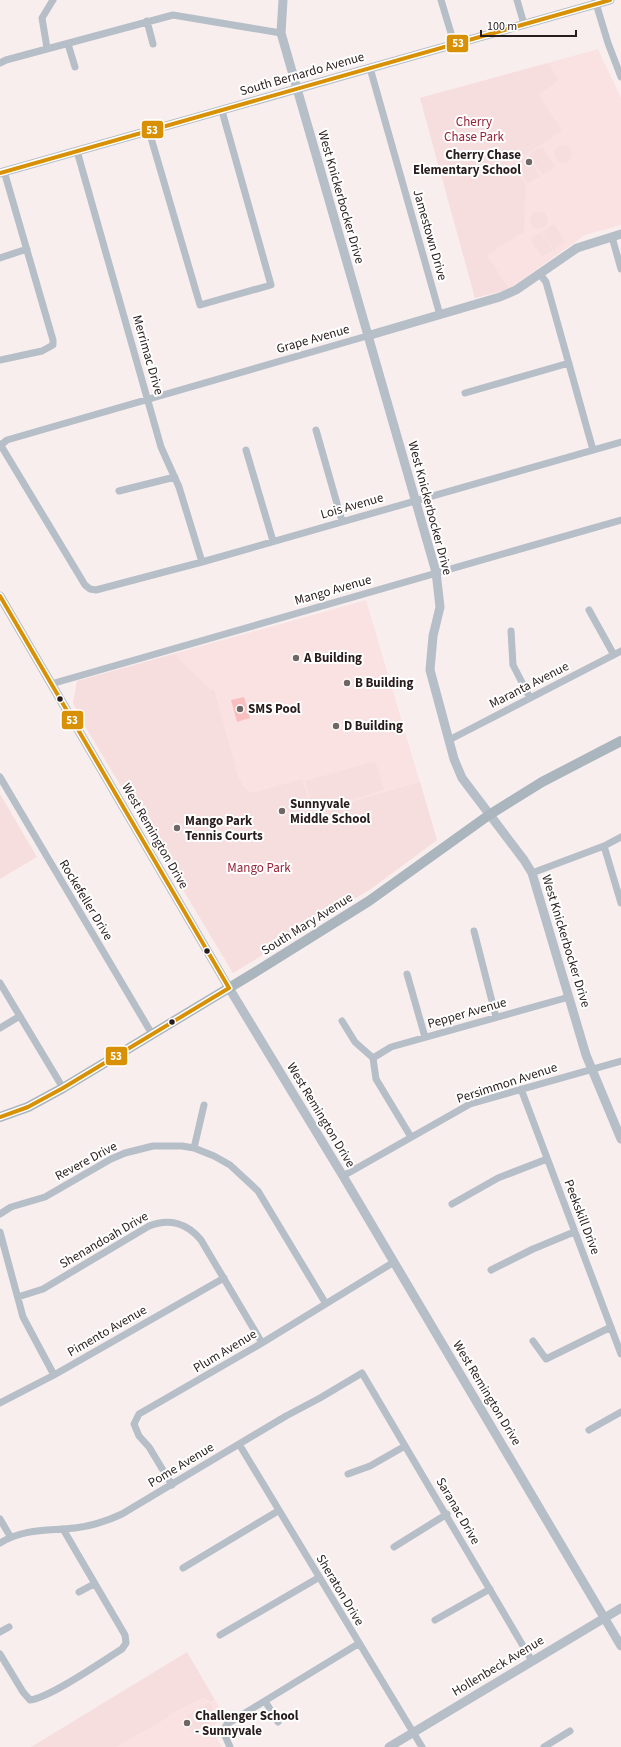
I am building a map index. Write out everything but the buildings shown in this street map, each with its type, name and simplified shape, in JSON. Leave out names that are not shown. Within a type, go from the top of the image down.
[{"type":"main road","name":"South Mary Avenue","points":[[0,1117],[28,1107],[63,1088],[229,988],[369,901],[489,815],[542,782],[621,741]]},
{"type":"street","points":[[47,48],[42,18],[53,0]]},
{"type":"street","name":"West Knickerbocker Drive","points":[[283,0],[281,33],[436,572],[440,606],[432,636],[430,670],[449,740],[462,778],[524,860],[532,873],[586,1055],[621,1140]]},
{"type":"street","points":[[441,0],[454,44]]},
{"type":"street","points":[[517,0],[524,24]]},
{"type":"street","name":"South Bernardo Avenue","points":[[2,172],[222,111],[596,2],[610,0]]},
{"type":"street","points":[[596,2],[621,76]]},
{"type":"street","points":[[0,63],[47,48],[68,44],[146,21],[173,15],[281,33]]},
{"type":"street","points":[[146,21],[153,44]]},
{"type":"street","points":[[68,44],[75,67]]},
{"type":"street","name":"Jamestown Drive","points":[[370,68],[440,315]]},
{"type":"street","points":[[149,131],[200,305],[271,285],[222,111]]},
{"type":"street","name":"Merrimac Drive","points":[[78,151],[161,447],[175,477],[202,562]]},
{"type":"street","points":[[0,360],[42,351],[53,345],[54,340],[2,172]]},
{"type":"street","points":[[617,236],[621,269]]},
{"type":"street","name":"Grape Avenue","points":[[0,444],[7,440],[500,297],[516,290],[578,248],[617,236]]},
{"type":"street","points":[[0,258],[27,249]]},
{"type":"street","points":[[539,273],[546,282],[593,450]]},
{"type":"street","points":[[465,393],[569,363]]},
{"type":"street","points":[[316,430],[342,521]]},
{"type":"street","name":"Lois Avenue","points":[[0,444],[85,585],[90,589],[96,590],[202,562],[621,442]]},
{"type":"street","points":[[246,450],[273,541]]},
{"type":"street","points":[[119,491],[175,477]]},
{"type":"street","name":"Mango Avenue","points":[[51,684],[621,520]]},
{"type":"street","name":"West Remington Drive","points":[[2,602],[229,988],[343,1176],[621,1646]]},
{"type":"street","points":[[589,610],[618,653]]},
{"type":"street","points":[[511,631],[513,665],[530,698]]},
{"type":"street","name":"Maranta Avenue","points":[[449,740],[618,653]]},
{"type":"street","name":"Rockefeller Drive","points":[[0,777],[152,1034]]},
{"type":"street","points":[[532,873],[604,846],[621,837]]},
{"type":"street","points":[[604,846],[621,903]]},
{"type":"street","points":[[474,931],[496,1017]]},
{"type":"street","points":[[407,974],[425,1037]]},
{"type":"street","points":[[0,983],[63,1088]]},
{"type":"street","name":"Pepper Avenue","points":[[373,1058],[391,1047],[569,997]]},
{"type":"street","points":[[0,1028],[20,1016]]},
{"type":"street","points":[[342,1021],[355,1042],[373,1058],[376,1079],[411,1137]]},
{"type":"street","name":"Persimmon Avenue","points":[[343,1176],[470,1104],[621,1060]]},
{"type":"street","name":"Peekskill Drive","points":[[521,1089],[621,1354]]},
{"type":"street","points":[[194,1148],[204,1105]]},
{"type":"street","name":"Revere Drive","points":[[0,1214],[11,1207],[45,1197],[111,1159],[125,1153],[153,1146],[182,1146],[194,1148],[214,1156],[230,1165],[258,1191],[326,1304]]},
{"type":"street","points":[[452,1204],[498,1178],[547,1159]]},
{"type":"street","name":"Shenandoah Drive","points":[[18,1297],[43,1289],[149,1226],[165,1221],[180,1224],[197,1234],[262,1343]]},
{"type":"street","points":[[0,1232],[26,1324],[54,1375]]},
{"type":"street","points":[[491,1270],[533,1249],[574,1232]]},
{"type":"street","name":"Plum Avenue","points":[[172,1485],[158,1460],[135,1430],[135,1418],[139,1414],[262,1343],[394,1262]]},
{"type":"street","name":"Pimento Avenue","points":[[0,1403],[54,1375],[224,1278]]},
{"type":"street","points":[[533,1341],[546,1360],[611,1327]]},
{"type":"street","name":"Pome Avenue","points":[[0,1543],[10,1536],[38,1530],[63,1529],[93,1525],[107,1521],[122,1514],[362,1373]]},
{"type":"street","name":"Saranac Drive","points":[[362,1373],[447,1514],[532,1662]]},
{"type":"street","points":[[589,1430],[621,1412]]},
{"type":"street","name":"Sheraton Drive","points":[[239,1444],[318,1578],[422,1747]]},
{"type":"street","points":[[348,1474],[370,1466],[405,1446]]},
{"type":"street","points":[[183,1568],[278,1511]]},
{"type":"street","points":[[394,1547],[447,1514]]},
{"type":"street","points":[[0,1519],[10,1536]]},
{"type":"street","points":[[0,1654],[23,1692],[30,1700],[41,1697],[122,1649],[126,1643],[125,1635],[63,1529]]},
{"type":"street","points":[[220,1635],[318,1578]]},
{"type":"street","points":[[79,1592],[94,1584]]},
{"type":"street","points":[[435,1620],[490,1589]]},
{"type":"street","name":"Hollenbeck Avenue","points":[[389,1747],[621,1608]]},
{"type":"street","points":[[0,1632],[9,1627]]},
{"type":"street","points":[[230,1747],[223,1731],[227,1724],[358,1644]]},
{"type":"street","points":[[265,1701],[278,1722]]},
{"type":"street","points":[[544,1747],[570,1731]]},
{"type":"shaded area","name":"Cherry Chase Elementary School","points":[[598,49],[621,98],[621,225],[585,235],[509,289],[475,298],[420,98]]},
{"type":"shaded area","name":"Mango Park","points":[[366,600],[437,840],[372,888],[233,973],[85,726],[73,703],[77,681]]},
{"type":"shaded area","name":"SMS Pool","points":[[244,697],[250,718],[237,722],[231,700]]},
{"type":"shaded area","name":"Challenger School - Sunnyvale","points":[[203,1698],[210,1703],[215,1700],[226,1718],[210,1727],[222,1747],[117,1747],[169,1717],[167,1715]]},
{"type":"green space","name":"Cherry Chase Park","points":[[548,63],[559,80],[539,95],[562,131],[520,158],[510,156],[507,169],[517,170],[526,185],[524,232],[487,255],[509,289],[475,298],[420,98]]},
{"type":"green space","points":[[563,145],[569,148],[572,154],[569,160],[563,163],[557,160],[554,154],[557,148]]},
{"type":"green space","points":[[542,146],[555,167],[542,175],[529,154]]},
{"type":"green space","points":[[527,156],[540,176],[528,184],[515,164]]},
{"type":"green space","points":[[539,211],[545,214],[548,220],[545,226],[539,229],[533,226],[530,220],[533,214]]},
{"type":"green space","points":[[554,224],[565,242],[554,250],[542,232]]},
{"type":"green space","points":[[541,232],[553,250],[542,257],[530,239]]},
{"type":"green space","name":"Mango Park","points":[[174,654],[211,690],[214,689],[238,776],[243,786],[249,792],[256,792],[302,779],[313,813],[420,782],[437,840],[372,888],[233,973],[85,726],[73,703],[77,681]]},
{"type":"green space","points":[[375,761],[380,775],[377,776],[380,776],[384,790],[313,811],[309,797],[312,795],[309,795],[305,781]]},
{"type":"green space","points":[[0,794],[37,857],[0,879]]},
{"type":"green space","points":[[187,1652],[215,1700],[210,1703],[217,1718],[193,1733],[184,1718],[210,1702],[203,1698],[168,1715],[169,1717],[117,1747],[31,1747]]},
{"type":"transit line","name":"53","points":[[0,173],[610,0]]},
{"type":"transit line","name":"53","points":[[0,596],[229,988]]},
{"type":"transit line","name":"53","points":[[0,1117],[28,1107],[63,1088],[229,988]]},
{"type":"place","name":"Cherry Chase Elementary School","points":[[529,162]]},
{"type":"place","name":"A Building","points":[[296,658]]},
{"type":"place","name":"B Building","points":[[347,683]]},
{"type":"place","name":"SMS Pool","points":[[240,709]]},
{"type":"place","name":"D Building","points":[[336,726]]},
{"type":"place","name":"Sunnyvale Middle School","points":[[282,811]]},
{"type":"place","name":"Mango Park Tennis Courts","points":[[177,828]]},
{"type":"place","name":"Challenger School - Sunnyvale","points":[[187,1723]]}]
